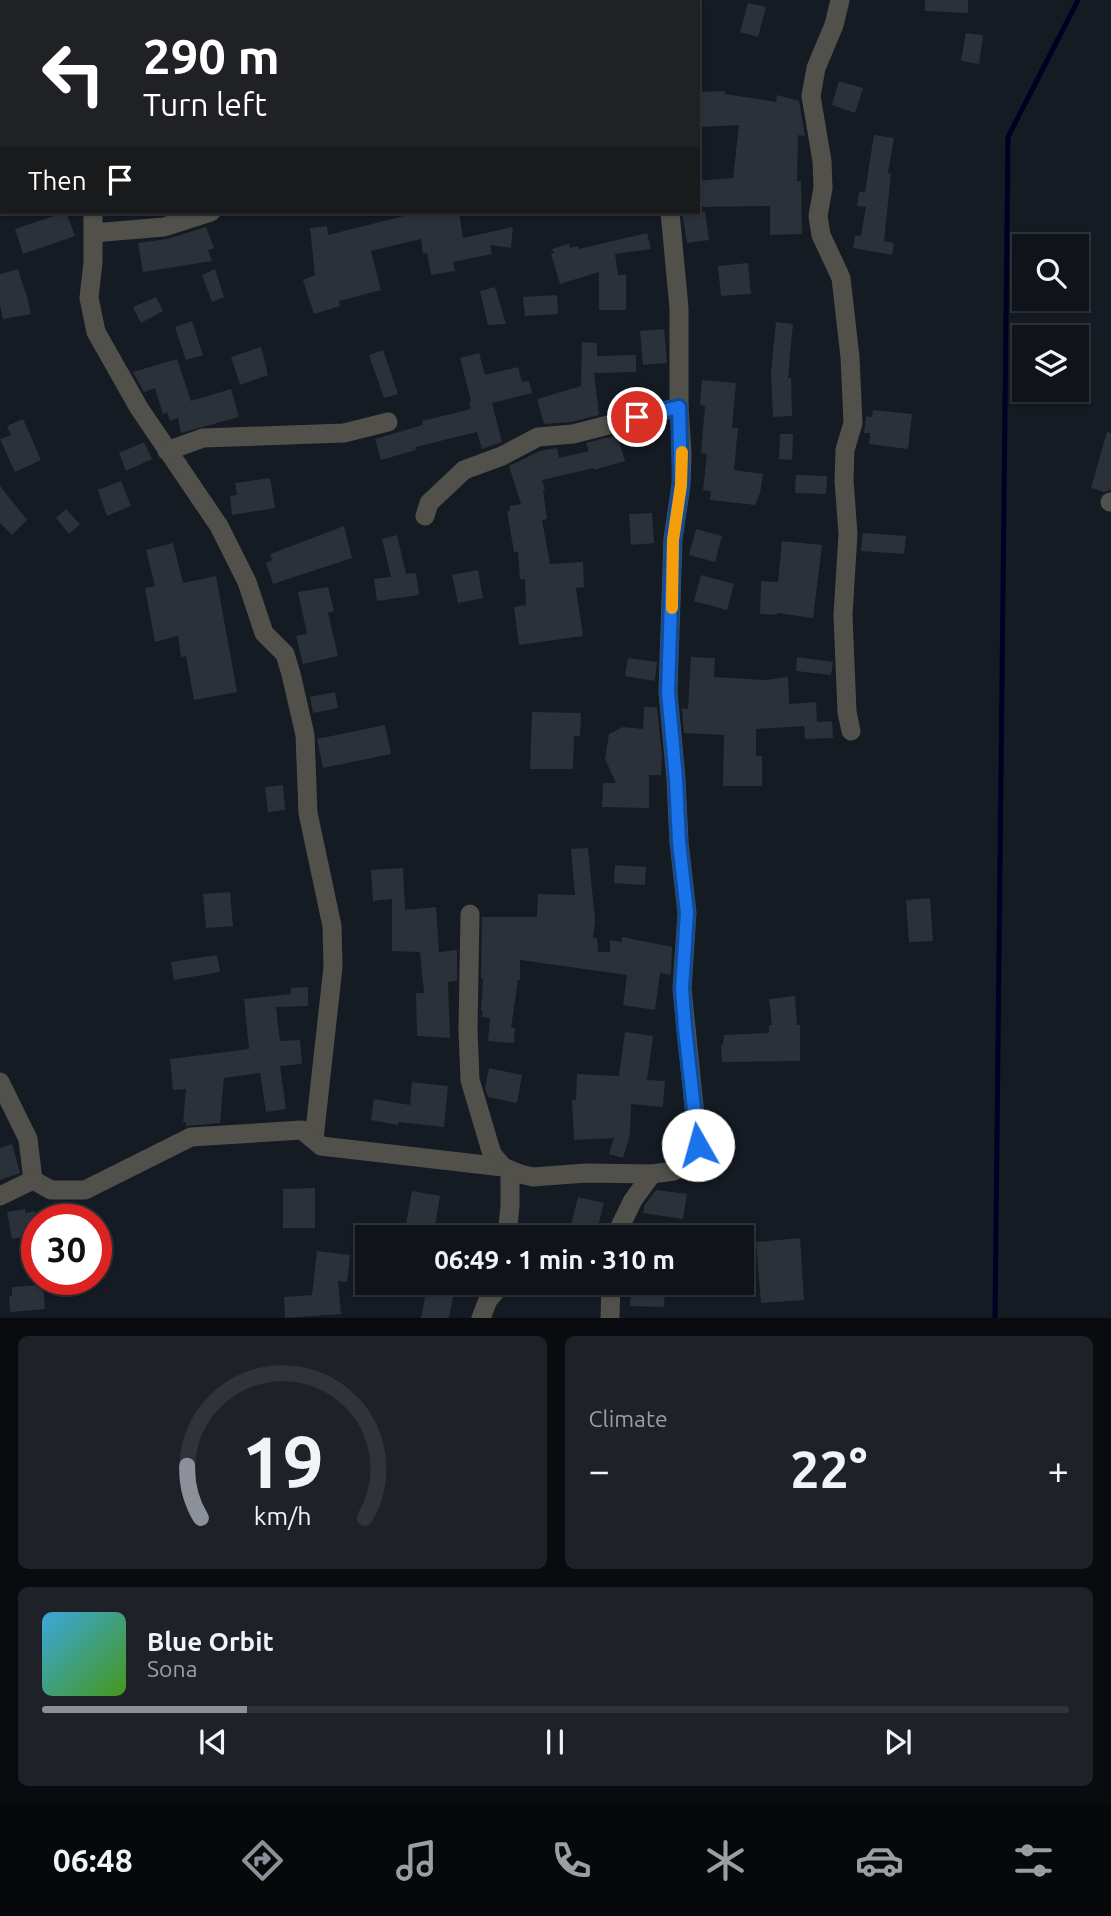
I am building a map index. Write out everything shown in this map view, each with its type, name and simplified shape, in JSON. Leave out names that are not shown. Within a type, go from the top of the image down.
[{"type":"street","points":[[840,0],[834,25],[816,68],[811,96],[822,162],[823,188],[818,216],[821,235],[841,278],[850,357],[853,424],[845,450],[848,534],[843,615],[847,712],[851,732]]},
{"type":"street","points":[[93,214],[93,262],[89,298],[96,331],[139,408],[219,526],[247,582],[264,633],[285,654],[305,735],[308,813],[330,915],[333,967],[314,1139]]},
{"type":"street","points":[[93,233],[164,227],[205,214]]},
{"type":"street","points":[[33,1180],[51,1190],[85,1190],[191,1137],[302,1129],[321,1146],[506,1168],[533,1177],[586,1173],[652,1174],[674,1171],[692,1158],[698,1145],[682,989],[687,913],[668,692],[673,540],[681,485],[680,308],[670,214]]},
{"type":"street","points":[[425,516],[429,503],[464,470],[502,456],[538,438],[573,434],[679,407]]},
{"type":"street","points":[[167,451],[204,438],[344,433],[388,422]]},
{"type":"street","points":[[471,914],[468,1030],[470,1080],[492,1154],[506,1168],[510,1206],[508,1225]]},
{"type":"street","points":[[0,1082],[28,1139],[33,1180]]},
{"type":"street","points":[[621,1225],[633,1200],[652,1174]]},
{"type":"street","points":[[0,1196],[33,1180]]},
{"type":"street","points":[[481,1318],[492,1295]]},
{"type":"street","points":[[610,1318],[611,1295]]},
{"type":"building","points":[[925,0],[968,0],[968,13],[925,11]]},
{"type":"building","points":[[748,3],[766,7],[758,37],[740,32]]},
{"type":"building","points":[[966,33],[983,35],[979,64],[961,61]]},
{"type":"building","points":[[839,81],[863,88],[855,113],[832,105]]},
{"type":"building","points":[[725,91],[725,94],[776,102],[777,95],[799,101],[805,136],[798,135],[797,181],[801,181],[802,234],[770,235],[770,206],[700,207],[700,181],[733,178],[739,125],[701,127],[700,92]]},
{"type":"building","points":[[874,135],[894,138],[888,173],[891,174],[884,241],[894,243],[892,255],[853,248],[855,235],[861,236],[866,207],[857,206],[859,192],[865,192]]},
{"type":"building","points":[[705,212],[709,240],[687,243],[682,214]]},
{"type":"building","points":[[67,214],[75,236],[23,254],[15,229]]},
{"type":"building","points":[[412,214],[459,214],[463,238],[513,227],[511,248],[490,245],[492,254],[453,262],[455,271],[431,275],[421,239],[371,251],[381,290],[339,301],[340,306],[314,314],[303,280],[315,275],[310,228],[327,226],[328,235]]},
{"type":"building","points":[[206,227],[214,248],[208,250],[212,261],[143,272],[138,243],[167,239]]},
{"type":"building","points":[[647,233],[651,249],[615,254],[618,275],[626,275],[626,310],[599,310],[599,272],[560,284],[552,249],[569,244],[570,248],[578,246],[579,249]]},
{"type":"building","points":[[748,263],[751,294],[721,296],[718,266]]},
{"type":"building","points":[[18,269],[31,314],[3,319],[0,274]]},
{"type":"building","points":[[215,269],[224,297],[212,302],[202,275]]},
{"type":"building","points":[[495,287],[506,324],[488,325],[480,291]]},
{"type":"building","points":[[557,295],[558,314],[525,316],[523,297]]},
{"type":"building","points":[[156,297],[163,311],[141,323],[133,307]]},
{"type":"building","points":[[192,321],[203,355],[186,360],[175,327]]},
{"type":"building","points":[[776,322],[793,324],[788,378],[791,378],[792,416],[773,417],[771,373]]},
{"type":"building","points":[[664,329],[667,363],[643,365],[640,331]]},
{"type":"building","points":[[582,342],[597,343],[597,356],[636,355],[636,372],[594,373],[599,415],[571,422],[544,424],[537,399],[581,386]]},
{"type":"building","points":[[261,347],[268,375],[240,385],[231,357]]},
{"type":"building","points":[[383,350],[398,394],[384,398],[369,355]]},
{"type":"building","points":[[479,353],[485,375],[518,367],[522,382],[529,381],[532,393],[492,403],[502,442],[482,449],[477,432],[415,447],[416,450],[381,460],[375,439],[423,425],[422,421],[471,409],[460,358]]},
{"type":"building","points":[[177,359],[191,401],[231,389],[239,417],[181,433],[178,418],[170,421],[167,412],[163,414],[155,388],[144,392],[133,372]]},
{"type":"building","points":[[702,380],[736,383],[732,428],[738,428],[734,470],[763,474],[755,505],[710,500],[711,491],[703,490],[707,454],[701,453],[705,406],[700,405]]},
{"type":"building","points":[[873,410],[912,414],[908,449],[869,444],[870,433],[864,433],[866,416],[872,417]]},
{"type":"building","points":[[23,419],[41,460],[15,472],[0,439],[11,435],[7,426]]},
{"type":"building","points":[[1107,432],[1111,433],[1111,490],[1104,492],[1091,488]]},
{"type":"building","points":[[780,434],[793,434],[792,460],[779,459]]},
{"type":"building","points":[[617,435],[625,461],[542,480],[547,519],[542,520],[550,564],[583,562],[584,587],[576,588],[583,636],[519,645],[514,607],[526,605],[525,579],[520,579],[518,552],[514,552],[507,511],[510,511],[510,506],[521,504],[509,466],[540,451],[557,448],[559,458],[589,451],[586,443]]},
{"type":"building","points":[[144,442],[152,459],[126,471],[119,453]]},
{"type":"building","points":[[796,475],[827,476],[826,494],[795,493]]},
{"type":"building","points":[[270,478],[275,508],[232,515],[230,496],[237,495],[235,483]]},
{"type":"building","points":[[121,481],[131,506],[107,516],[98,490]]},
{"type":"building","points":[[0,486],[27,520],[12,535],[0,523]]},
{"type":"building","points":[[66,509],[80,524],[69,534],[56,518]]},
{"type":"building","points":[[652,513],[654,543],[631,545],[629,514]]},
{"type":"building","points":[[344,526],[352,558],[273,584],[266,563],[272,560],[270,554]]},
{"type":"building","points":[[696,529],[722,536],[715,562],[689,555]]},
{"type":"building","points":[[863,533],[906,536],[904,554],[861,551]]},
{"type":"building","points":[[397,535],[406,574],[416,573],[419,595],[377,601],[374,579],[391,577],[382,539]]},
{"type":"building","points":[[782,541],[822,545],[813,618],[777,613],[760,614],[761,581],[778,582]]},
{"type":"building","points":[[173,543],[183,583],[216,576],[237,692],[194,700],[186,656],[181,657],[178,636],[155,642],[145,588],[155,586],[146,550]]},
{"type":"building","points":[[478,570],[483,598],[458,603],[452,575]]},
{"type":"building","points":[[701,575],[734,584],[727,610],[694,601]]},
{"type":"building","points":[[328,587],[334,611],[328,613],[338,656],[303,664],[296,636],[307,634],[298,592]]},
{"type":"building","points":[[691,657],[715,658],[714,677],[766,680],[788,677],[789,704],[816,702],[817,722],[832,721],[833,738],[805,739],[804,726],[756,729],[756,756],[762,756],[762,786],[723,786],[724,735],[684,733],[682,708],[688,709]]},
{"type":"building","points":[[797,657],[833,662],[831,675],[796,671]]},
{"type":"building","points":[[628,658],[657,662],[655,681],[625,676]]},
{"type":"building","points":[[335,692],[338,708],[313,713],[310,697]]},
{"type":"building","points":[[644,707],[657,707],[662,757],[661,775],[649,775],[649,808],[602,807],[603,783],[616,783],[605,759],[609,734],[623,727],[643,729]]},
{"type":"building","points":[[532,712],[581,713],[580,736],[574,736],[573,769],[530,769]]},
{"type":"building","points":[[385,725],[391,754],[323,768],[317,739]]},
{"type":"building","points":[[283,785],[285,810],[268,812],[265,787]]},
{"type":"building","points":[[588,848],[595,920],[593,938],[597,938],[598,952],[610,952],[610,940],[622,942],[622,937],[672,947],[671,975],[660,973],[655,1010],[623,1005],[627,975],[520,960],[520,980],[511,1028],[515,1028],[514,1043],[488,1041],[490,1018],[482,1017],[481,1011],[482,917],[537,917],[538,894],[575,895],[571,849]]},
{"type":"building","points":[[615,865],[646,867],[645,885],[614,883]]},
{"type":"building","points":[[403,868],[405,910],[436,907],[439,952],[457,950],[457,981],[448,982],[450,1038],[417,1036],[416,993],[424,993],[420,952],[392,951],[392,899],[373,901],[371,870]]},
{"type":"building","points":[[230,892],[233,926],[206,928],[203,894]]},
{"type":"building","points":[[930,898],[933,941],[909,942],[906,900]]},
{"type":"building","points":[[217,955],[220,972],[174,980],[171,962]]},
{"type":"building","points":[[308,987],[308,1006],[276,1007],[280,1041],[300,1040],[302,1064],[280,1066],[286,1109],[266,1112],[260,1073],[224,1078],[220,1123],[186,1126],[183,1122],[186,1089],[173,1090],[170,1059],[249,1049],[244,999],[291,994],[291,988]]},
{"type":"building","points":[[795,996],[797,1025],[800,1025],[800,1061],[722,1062],[721,1045],[724,1035],[769,1033],[769,1025],[772,1025],[769,999]]},
{"type":"building","points":[[625,1032],[653,1036],[647,1080],[665,1081],[663,1107],[631,1104],[630,1135],[623,1158],[609,1154],[614,1138],[574,1140],[572,1100],[576,1100],[577,1074],[619,1076]]},
{"type":"building","points":[[489,1068],[522,1075],[517,1103],[488,1097],[485,1088]]},
{"type":"building","points":[[412,1082],[448,1086],[444,1127],[399,1122],[398,1125],[371,1120],[374,1099],[410,1105]]},
{"type":"building","points":[[12,1144],[20,1173],[0,1180],[0,1148]]},
{"type":"building","points":[[315,1188],[315,1228],[283,1228],[283,1189]]},
{"type":"building","points":[[656,1190],[687,1194],[683,1219],[643,1213],[644,1206]]},
{"type":"building","points":[[412,1191],[440,1196],[435,1225],[406,1225]]},
{"type":"building","points":[[578,1197],[604,1203],[598,1225],[571,1225]]},
{"type":"building","points":[[21,1210],[21,1237],[12,1239],[7,1212]]},
{"type":"building","points":[[674,1223],[696,1224],[696,1225]]},
{"type":"building","points":[[800,1238],[804,1300],[761,1303],[756,1242]]},
{"type":"building","points":[[317,1251],[350,1255],[347,1282],[338,1281],[341,1314],[285,1318],[284,1297],[312,1295]]},
{"type":"building","points":[[21,1286],[21,1295],[44,1295],[45,1309],[10,1312],[9,1296],[12,1296],[12,1287]]},
{"type":"building","points":[[426,1295],[453,1295],[449,1318],[421,1318]]},
{"type":"building","points":[[630,1295],[664,1295],[664,1307],[630,1306]]},
{"type":"waterway","points":[[995,1318],[1008,137],[1078,0]]},
{"type":"slow traffic","points":[[672,608],[673,540],[681,485],[682,452]]},
{"type":"route","points":[[637,417],[679,407],[681,485],[673,540],[668,692],[688,929],[682,989],[698,1145]]}]
